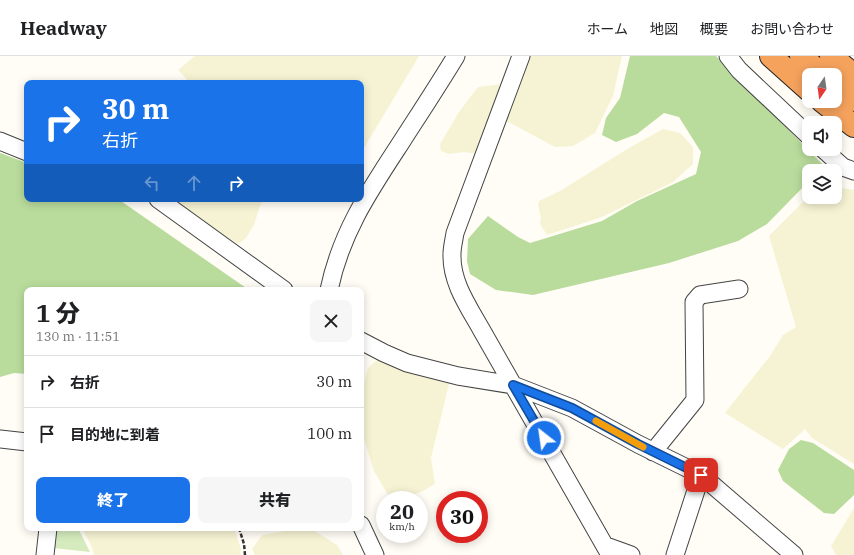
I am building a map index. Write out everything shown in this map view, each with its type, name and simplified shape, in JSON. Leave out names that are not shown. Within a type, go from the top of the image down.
[{"type":"highway","points":[[771,56],[802,84]]},
{"type":"highway","points":[[801,56],[815,68]]},
{"type":"highway","points":[[831,56],[854,75]]},
{"type":"highway","points":[[842,91],[854,100]]},
{"type":"highway","points":[[831,108],[854,126]]},
{"type":"street","points":[[364,200],[456,56]]},
{"type":"street","points":[[521,56],[455,232],[452,255],[455,278],[464,300],[608,550],[631,555]]},
{"type":"street","points":[[728,56],[739,70],[802,129]]},
{"type":"street","points":[[0,141],[24,151]]},
{"type":"street","points":[[830,156],[843,168],[854,171]]},
{"type":"street","points":[[162,202],[280,287]]},
{"type":"street","points":[[330,287],[338,254],[348,230],[363,202]]},
{"type":"street","points":[[653,452],[695,400],[694,302],[700,295],[739,289]]},
{"type":"street","points":[[364,343],[384,353],[407,362],[458,376],[513,385],[572,408],[653,452],[701,475],[794,555]]},
{"type":"street","points":[[0,439],[24,442]]},
{"type":"street","points":[[675,555],[701,475]]},
{"type":"street","points":[[45,555],[48,531]]},
{"type":"street","points":[[364,531],[375,555]]},
{"type":"path","points":[[241,531],[245,555]]},
{"type":"shaded area","points":[[195,56],[419,56],[364,148],[364,80],[187,80],[178,70]]},
{"type":"shaded area","points":[[528,56],[622,56],[613,96],[595,133],[573,146],[555,147],[503,119]]},
{"type":"shaded area","points":[[502,84],[478,154],[464,152],[449,154],[441,151],[440,144],[459,112],[478,87]]},
{"type":"shaded area","points":[[663,129],[680,133],[693,147],[693,164],[673,182],[602,217],[547,235],[540,224],[541,218],[538,205],[539,201],[560,191],[629,148]]},
{"type":"shaded area","points":[[842,188],[854,190],[854,464],[812,438],[805,429],[783,449],[725,413],[770,356],[783,335],[796,327],[769,236],[802,203],[842,204]]},
{"type":"shaded area","points":[[174,202],[262,202],[254,225],[246,238],[238,244]]},
{"type":"shaded area","points":[[378,359],[450,380],[431,458],[435,484],[423,491],[386,491],[374,471],[364,439],[364,383],[368,368]]},
{"type":"shaded area","points":[[854,508],[854,555],[836,555],[831,546]]},
{"type":"shaded area","points":[[84,531],[235,531],[241,549],[240,555],[94,555],[92,547]]},
{"type":"shaded area","points":[[285,531],[315,531],[337,545],[343,555],[255,555],[252,549],[262,535]]},
{"type":"green space","points":[[630,56],[716,56],[802,144],[802,156],[814,156],[822,164],[802,164],[802,188],[767,224],[738,241],[669,263],[533,295],[496,290],[470,274],[467,261],[468,239],[488,216],[518,237],[530,243],[602,221],[637,201],[696,174],[701,152],[679,117],[664,113],[637,134],[616,142],[602,135],[606,118],[620,98]]},
{"type":"green space","points":[[0,153],[24,162],[24,202],[122,202],[245,287],[24,287],[24,374],[14,373],[0,377]]},
{"type":"green space","points":[[801,440],[813,443],[854,470],[854,495],[834,514],[824,513],[783,481],[778,470],[789,449]]},
{"type":"green space","points":[[57,531],[80,531],[90,552],[54,548]]},
{"type":"slow traffic","points":[[596,421],[643,447]]},
{"type":"route","points":[[544,438],[513,385],[572,408],[638,444],[701,475]]}]
